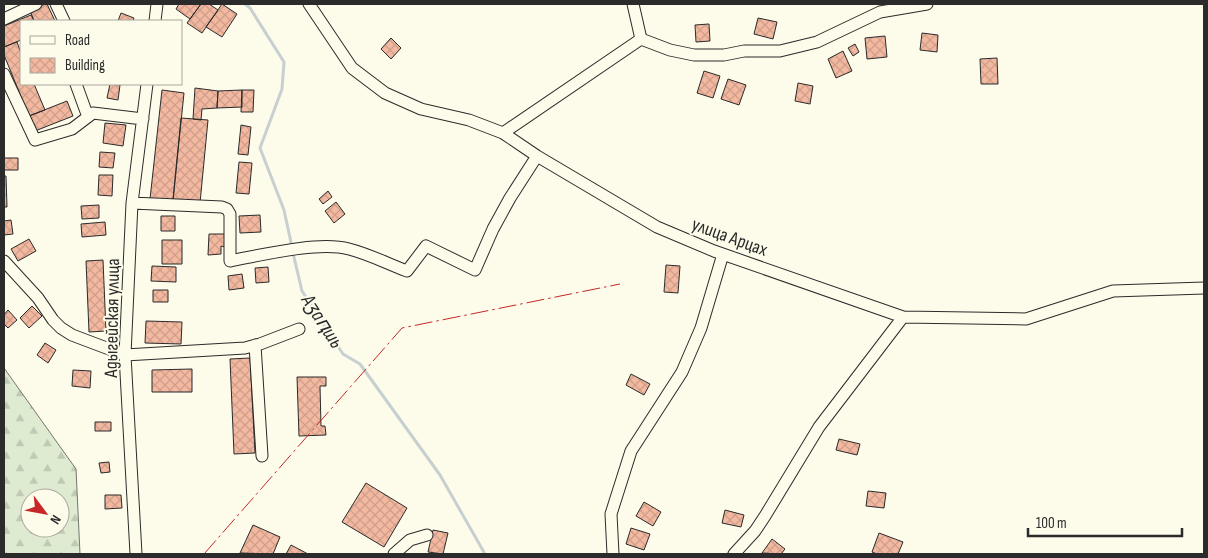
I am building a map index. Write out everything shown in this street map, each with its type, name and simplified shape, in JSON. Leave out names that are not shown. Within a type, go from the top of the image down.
[{"type":"street","points":[[4,19],[36,4]]},
{"type":"street","points":[[56,4],[64,20]]},
{"type":"street","points":[[155,20],[158,4]]},
{"type":"street","name":"улица Арцах","points":[[309,4],[352,68],[385,93],[421,108],[469,120],[503,133],[537,156],[657,227],[723,254],[903,318],[1026,318],[1113,291],[1204,288]]},
{"type":"street","points":[[633,4],[641,39]]},
{"type":"street","points":[[641,39],[670,50],[694,55],[724,55],[744,51],[780,52],[817,42],[880,12],[927,4]]},
{"type":"street","points":[[503,133],[641,39]]},
{"type":"street","points":[[4,74],[35,140],[72,129],[93,113],[143,119]]},
{"type":"street","points":[[76,85],[88,117]]},
{"type":"street","name":"Адыгейская улица","points":[[134,553],[126,355],[132,203],[147,85]]},
{"type":"street","points":[[132,203],[222,207],[227,209],[230,214],[230,261],[282,252],[334,247],[348,249],[407,272],[426,246],[475,270],[501,213],[537,156]]},
{"type":"street","points":[[613,554],[611,514],[631,451],[682,372],[702,328],[723,254]]},
{"type":"street","points":[[4,261],[38,298],[61,328],[72,335],[126,355],[227,350],[255,345],[299,329]]},
{"type":"street","points":[[734,554],[766,516],[819,428],[903,318]]},
{"type":"street","points":[[255,345],[262,456]]},
{"type":"street","points":[[394,554],[410,540],[427,534]]},
{"type":"green space","points":[[4,368],[76,469],[80,554],[4,554]]},
{"type":"building","points":[[47,4],[55,20],[34,20],[30,10]]},
{"type":"building","points":[[179,4],[201,4],[190,19],[176,9]]},
{"type":"building","points":[[201,4],[209,4],[218,10],[202,33],[187,23]]},
{"type":"building","points":[[222,4],[237,14],[222,37],[206,27]]},
{"type":"building","points":[[121,13],[134,18],[133,20],[118,20]]},
{"type":"building","points":[[31,15],[34,20],[20,20],[20,40],[4,47],[4,26]]},
{"type":"building","points":[[758,18],[777,22],[773,39],[754,34]]},
{"type":"building","points":[[709,24],[710,41],[696,42],[695,25]]},
{"type":"building","points":[[922,33],[938,35],[937,52],[920,50]]},
{"type":"building","points":[[885,36],[887,57],[867,59],[865,38]]},
{"type":"building","points":[[391,38],[401,48],[391,59],[381,49]]},
{"type":"building","points":[[17,42],[20,50],[20,85],[34,85],[45,110],[29,116],[4,55],[4,47]]},
{"type":"building","points":[[855,44],[859,52],[853,56],[848,48]]},
{"type":"building","points":[[843,51],[852,71],[836,78],[828,59]]},
{"type":"building","points":[[997,58],[998,84],[981,84],[980,59]]},
{"type":"building","points":[[704,71],[720,76],[713,98],[697,93]]},
{"type":"building","points":[[728,79],[746,85],[739,105],[721,99]]},
{"type":"building","points":[[798,83],[813,86],[810,104],[795,101]]},
{"type":"building","points":[[110,85],[120,85],[118,100],[107,98]]},
{"type":"building","points":[[195,88],[218,91],[217,108],[202,109],[201,120],[193,119]]},
{"type":"building","points":[[162,90],[184,93],[173,200],[150,199]]},
{"type":"building","points":[[242,90],[242,107],[217,108],[218,91]]},
{"type":"building","points":[[242,90],[254,90],[253,112],[241,112]]},
{"type":"building","points":[[67,101],[73,116],[35,131],[29,116]]},
{"type":"building","points":[[181,118],[208,120],[200,203],[173,200]]},
{"type":"building","points":[[105,123],[126,125],[123,146],[103,143]]},
{"type":"building","points":[[241,125],[251,127],[248,155],[238,154]]},
{"type":"building","points":[[100,152],[115,153],[113,168],[99,167]]},
{"type":"building","points":[[4,158],[18,158],[18,170],[4,170]]},
{"type":"building","points":[[239,162],[252,163],[249,194],[236,193]]},
{"type":"building","points":[[99,175],[113,175],[112,196],[98,195]]},
{"type":"building","points":[[4,176],[6,176],[7,207],[4,207]]},
{"type":"building","points":[[328,191],[332,197],[323,204],[319,199]]},
{"type":"building","points":[[336,202],[345,214],[334,223],[325,211]]},
{"type":"building","points":[[99,205],[99,218],[82,219],[81,206]]},
{"type":"building","points":[[260,215],[261,232],[240,233],[239,216]]},
{"type":"building","points":[[161,216],[175,216],[175,231],[161,231]]},
{"type":"building","points":[[11,220],[13,234],[4,235],[4,221]]},
{"type":"building","points":[[105,222],[106,235],[82,237],[81,224]]},
{"type":"building","points":[[209,234],[226,234],[225,247],[221,246],[221,254],[208,255]]},
{"type":"building","points":[[29,239],[36,251],[18,261],[11,249]]},
{"type":"building","points":[[162,240],[182,240],[182,264],[162,264]]},
{"type":"building","points":[[103,260],[106,331],[89,332],[86,261]]},
{"type":"building","points":[[666,265],[680,266],[678,293],[664,292]]},
{"type":"building","points":[[152,266],[176,267],[176,282],[151,281]]},
{"type":"building","points":[[268,267],[269,282],[256,283],[255,268]]},
{"type":"building","points":[[242,274],[244,288],[229,290],[228,276]]},
{"type":"building","points":[[153,290],[168,290],[168,302],[153,302]]},
{"type":"building","points":[[32,306],[42,316],[29,328],[20,318]]},
{"type":"building","points":[[8,310],[17,320],[8,328],[4,324],[4,315]]},
{"type":"building","points":[[146,321],[182,322],[181,344],[145,343]]},
{"type":"building","points":[[45,343],[56,350],[48,363],[37,355]]},
{"type":"building","points":[[250,358],[255,453],[234,454],[230,359]]},
{"type":"building","points":[[192,369],[192,392],[152,392],[152,370]]},
{"type":"building","points":[[73,370],[91,371],[90,388],[72,386]]},
{"type":"building","points":[[631,374],[650,384],[644,395],[626,385]]},
{"type":"building","points":[[297,377],[326,377],[326,386],[320,386],[321,426],[325,426],[326,435],[299,436]]},
{"type":"building","points":[[95,422],[111,422],[111,431],[95,431]]},
{"type":"building","points":[[839,439],[860,444],[857,455],[836,450]]},
{"type":"building","points":[[109,462],[110,472],[101,473],[99,463]]},
{"type":"building","points":[[366,483],[407,508],[384,547],[342,522]]},
{"type":"building","points":[[868,491],[886,493],[884,508],[866,506]]},
{"type":"building","points":[[105,495],[121,495],[122,508],[105,509]]},
{"type":"building","points":[[644,502],[661,512],[653,526],[636,516]]},
{"type":"building","points":[[725,510],[744,515],[741,527],[722,523]]},
{"type":"building","points":[[253,525],[280,537],[273,554],[240,553]]},
{"type":"building","points":[[631,528],[650,534],[644,550],[626,544]]},
{"type":"building","points":[[433,530],[448,533],[443,554],[428,552]]},
{"type":"building","points":[[879,533],[903,542],[898,554],[877,554],[872,552]]},
{"type":"building","points":[[772,539],[785,549],[781,554],[762,553]]},
{"type":"building","points":[[291,545],[308,554],[286,554]]},
{"type":"waterway","name":"Аӡаԥшь","points":[[245,4],[250,8],[284,62],[282,89],[260,148],[284,210],[292,247]]},
{"type":"waterway","name":"Аӡаԥшь","points":[[293,253],[302,291],[343,354],[360,364],[440,475],[485,554]]},
{"type":"power","points":[[204,554],[402,328],[620,284]]}]
